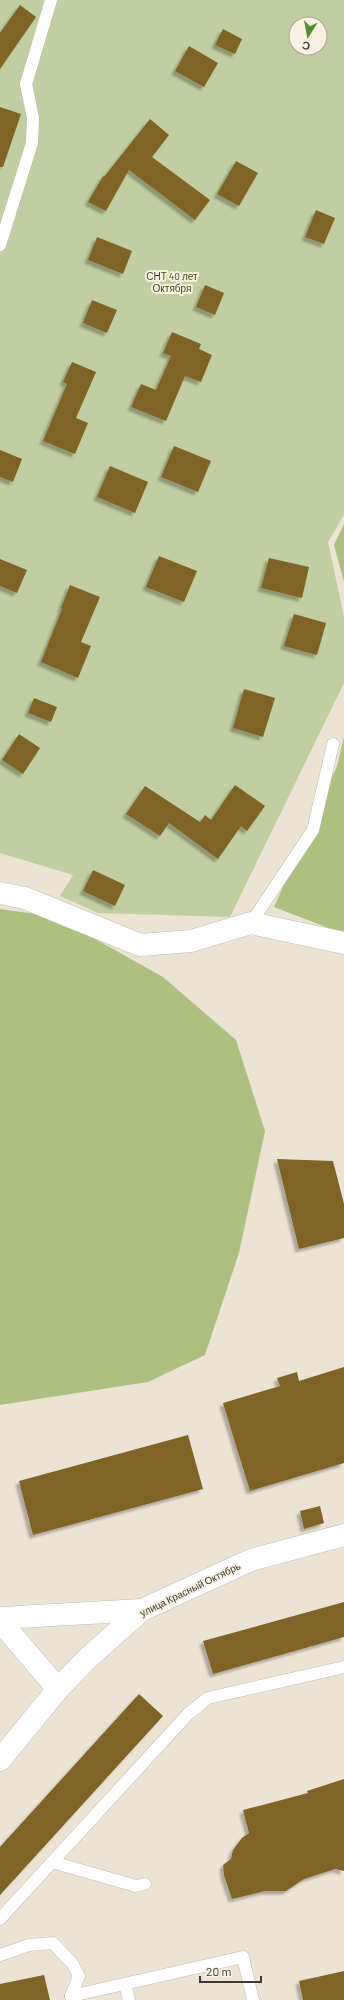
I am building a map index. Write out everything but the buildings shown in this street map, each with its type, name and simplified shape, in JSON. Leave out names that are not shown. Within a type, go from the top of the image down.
[{"type":"street","points":[[0,893],[26,898],[140,945],[191,941],[251,923],[344,943]]},
{"type":"street","name":"улица Красный Октябрь","points":[[0,1760],[58,1689],[89,1657],[142,1610],[251,1560],[344,1535]]},
{"type":"street","points":[[0,1618],[142,1610]]},
{"type":"street","points":[[0,1621],[58,1689]]},
{"type":"lane","points":[[0,245],[32,143],[33,118],[26,84],[51,0]]},
{"type":"lane","points":[[251,923],[313,830],[332,744]]},
{"type":"lane","points":[[0,1919],[188,1714],[208,1698],[344,1666]]},
{"type":"lane","points":[[52,1862],[136,1886],[145,1884]]},
{"type":"lane","points":[[0,1955],[29,1945],[53,1943],[72,1962],[79,1976],[72,1998]]},
{"type":"lane","points":[[72,1998],[125,1984],[243,1957],[254,2000]]},
{"type":"lane","points":[[125,1984],[129,2000]]},
{"type":"green space","name":"СНТ 40 лет Октября","points":[[0,0],[344,0],[344,515],[328,542],[344,617],[344,683],[230,917],[98,913],[60,896],[73,875],[0,853]]},
{"type":"green space","points":[[344,524],[344,582],[334,545]]},
{"type":"green space","points":[[344,737],[344,934],[274,907],[337,766]]},
{"type":"green space","points":[[0,909],[56,917],[163,977],[236,1040],[265,1131],[239,1253],[205,1355],[148,1382],[0,1405]]}]
